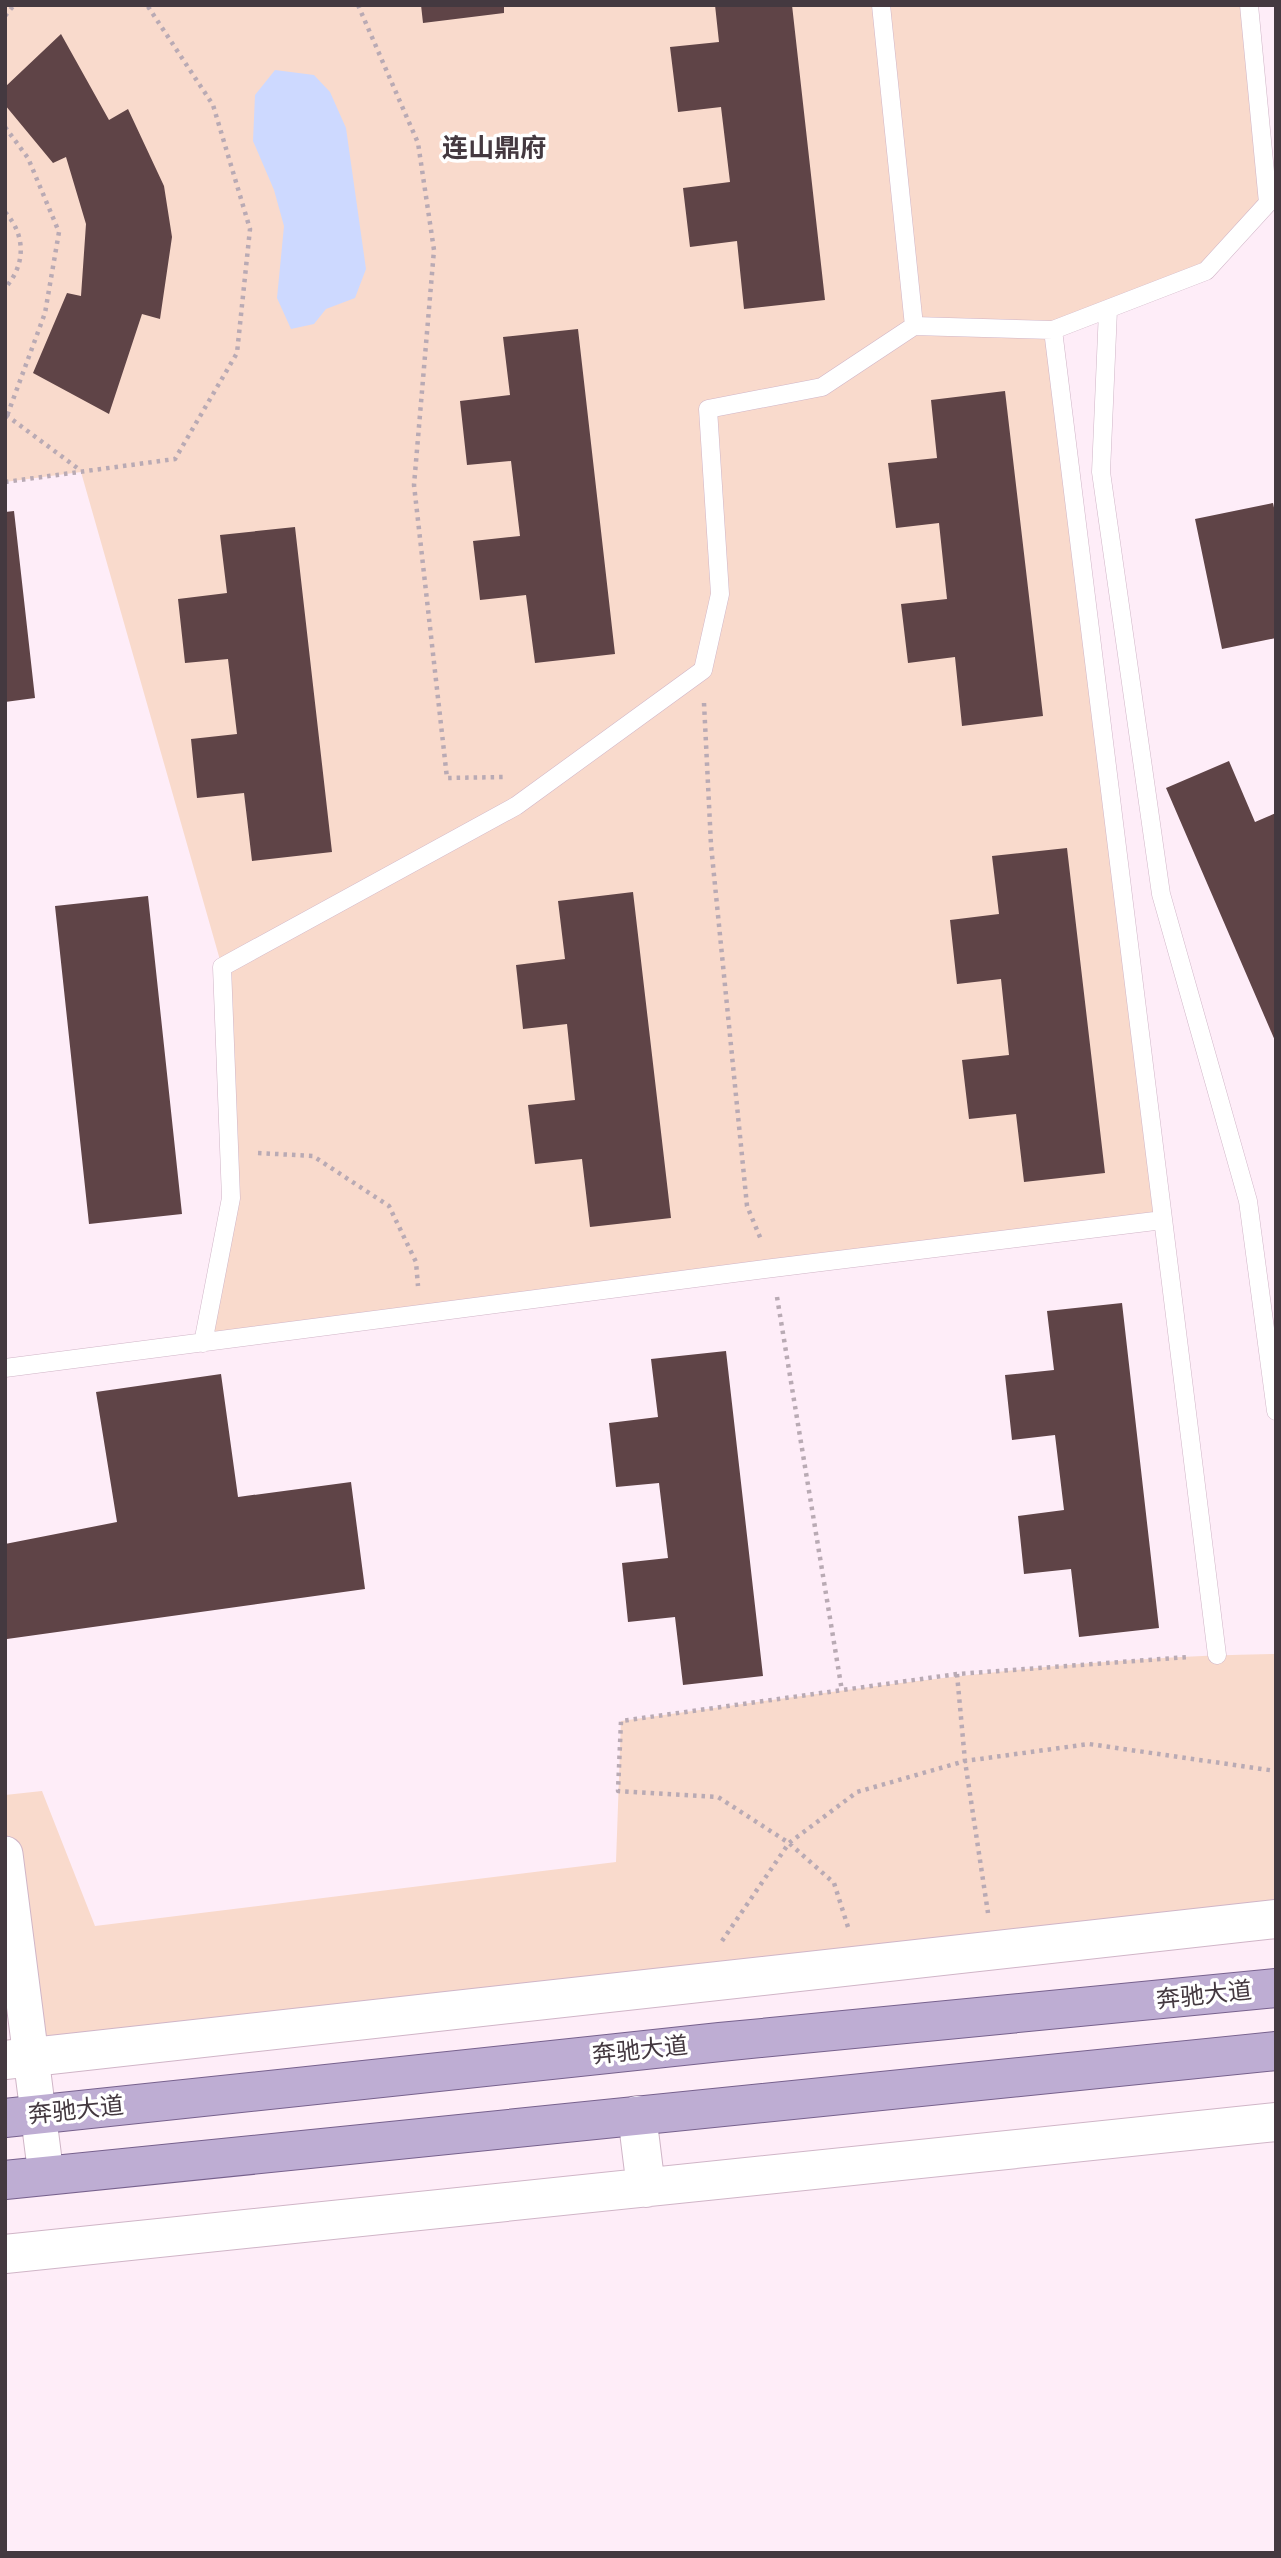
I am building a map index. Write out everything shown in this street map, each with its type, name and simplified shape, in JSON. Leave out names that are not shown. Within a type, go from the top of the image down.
[{"type":"main road","name":"奔驰大道","points":[[23,2116],[720,2042],[1276,1988]]},
{"type":"main road","points":[[5,2179],[1276,2051]]},
{"type":"street","points":[[5,1854],[23,2116],[46,2175]]},
{"type":"street","points":[[19,2058],[1276,1919]]},
{"type":"street","points":[[637,2116],[646,2188]]},
{"type":"street","points":[[5,2254],[1276,2122]]},
{"type":"lane","points":[[881,5],[914,326]]},
{"type":"lane","points":[[203,1343],[231,1198],[222,967],[516,806],[703,670],[720,594],[708,409],[822,387],[914,326],[1054,330],[1206,271],[1268,203],[1249,5]]},
{"type":"lane","points":[[1108,310],[1101,472],[1161,894],[1248,1201],[1276,1411]]},
{"type":"lane","points":[[1054,330],[1217,1655]]},
{"type":"lane","points":[[5,1368],[1163,1220]]},
{"type":"path","points":[[5,16],[14,5]]},
{"type":"path","points":[[5,482],[175,458],[237,353],[250,229],[213,105],[147,5]]},
{"type":"path","points":[[358,5],[418,143],[434,250],[414,485],[447,778],[557,776]]},
{"type":"path","points":[[5,127],[29,158],[59,232],[45,313],[6,415],[81,471]]},
{"type":"path","points":[[5,212],[18,228],[22,245],[20,263],[5,288]]},
{"type":"path","points":[[703,670],[711,845],[747,1206],[773,1268],[842,1691]]},
{"type":"path","points":[[229,1152],[313,1156],[389,1206],[416,1262],[421,1314]]},
{"type":"path","points":[[861,1965],[834,1883],[789,1843],[718,1797],[618,1791],[621,1721],[957,1674],[1217,1655]]},
{"type":"path","points":[[957,1674],[965,1760],[994,1951]]},
{"type":"path","points":[[694,1982],[789,1843],[857,1792],[965,1760],[1089,1744],[1276,1771]]},
{"type":"shaded area","points":[[5,5],[1248,5],[1268,203],[1206,271],[1054,330],[1163,1220],[203,1343],[231,1198],[222,967],[81,472],[5,482]]},
{"type":"shaded area","points":[[1276,1654],[1276,1919],[33,2057],[5,1854],[5,1795],[42,1791],[95,1926],[616,1862],[621,1721],[947,1677],[1111,1662]]},
{"type":"water","points":[[275,70],[314,75],[330,92],[346,128],[366,269],[355,298],[326,309],[314,324],[291,329],[277,298],[284,226],[274,190],[253,141],[255,95]]},
{"type":"building","points":[[421,5],[504,5],[504,13],[423,23]]},
{"type":"building","points":[[715,5],[792,5],[825,300],[744,309],[737,241],[690,247],[683,188],[730,182],[721,107],[678,112],[670,47],[719,42]]},
{"type":"building","points":[[61,34],[109,120],[128,109],[164,186],[172,237],[160,319],[142,314],[109,414],[33,373],[67,293],[81,296],[86,224],[66,157],[53,163],[5,105],[5,87]]},
{"type":"building","points":[[578,329],[615,654],[535,663],[526,595],[480,600],[473,541],[520,536],[511,461],[467,465],[460,401],[510,395],[503,337]]},
{"type":"building","points":[[1005,391],[1043,716],[962,726],[955,657],[908,663],[901,604],[947,599],[939,523],[896,528],[888,463],[937,458],[931,400]]},
{"type":"building","points":[[1273,503],[1276,517],[1276,638],[1222,649],[1195,519]]},
{"type":"building","points":[[14,511],[35,698],[5,702],[5,512]]},
{"type":"building","points":[[295,527],[332,852],[252,861],[244,793],[197,798],[191,739],[237,734],[228,659],[185,663],[178,599],[227,593],[220,535]]},
{"type":"building","points":[[1229,761],[1255,822],[1276,813],[1276,1043],[1166,788]]},
{"type":"building","points":[[1067,848],[1105,1173],[1024,1182],[1016,1114],[969,1119],[962,1060],[1009,1055],[1001,979],[957,984],[950,920],[999,914],[992,856]]},
{"type":"building","points":[[633,892],[671,1218],[590,1227],[582,1159],[535,1164],[528,1105],[575,1100],[567,1024],[523,1029],[516,965],[565,959],[558,901]]},
{"type":"building","points":[[148,896],[182,1214],[89,1224],[55,906]]},
{"type":"building","points":[[1122,1303],[1159,1628],[1079,1637],[1071,1569],[1024,1574],[1018,1516],[1064,1510],[1055,1435],[1012,1440],[1005,1375],[1054,1370],[1047,1311]]},
{"type":"building","points":[[726,1351],[763,1676],[683,1685],[675,1617],[628,1622],[622,1563],[668,1558],[659,1483],[616,1487],[609,1423],[658,1417],[651,1359]]},
{"type":"building","points":[[221,1374],[238,1497],[351,1482],[365,1589],[7,1639],[5,1544],[117,1522],[96,1392]]},
{"type":"district","name":"连山鼎府","points":[[494,148]]}]
